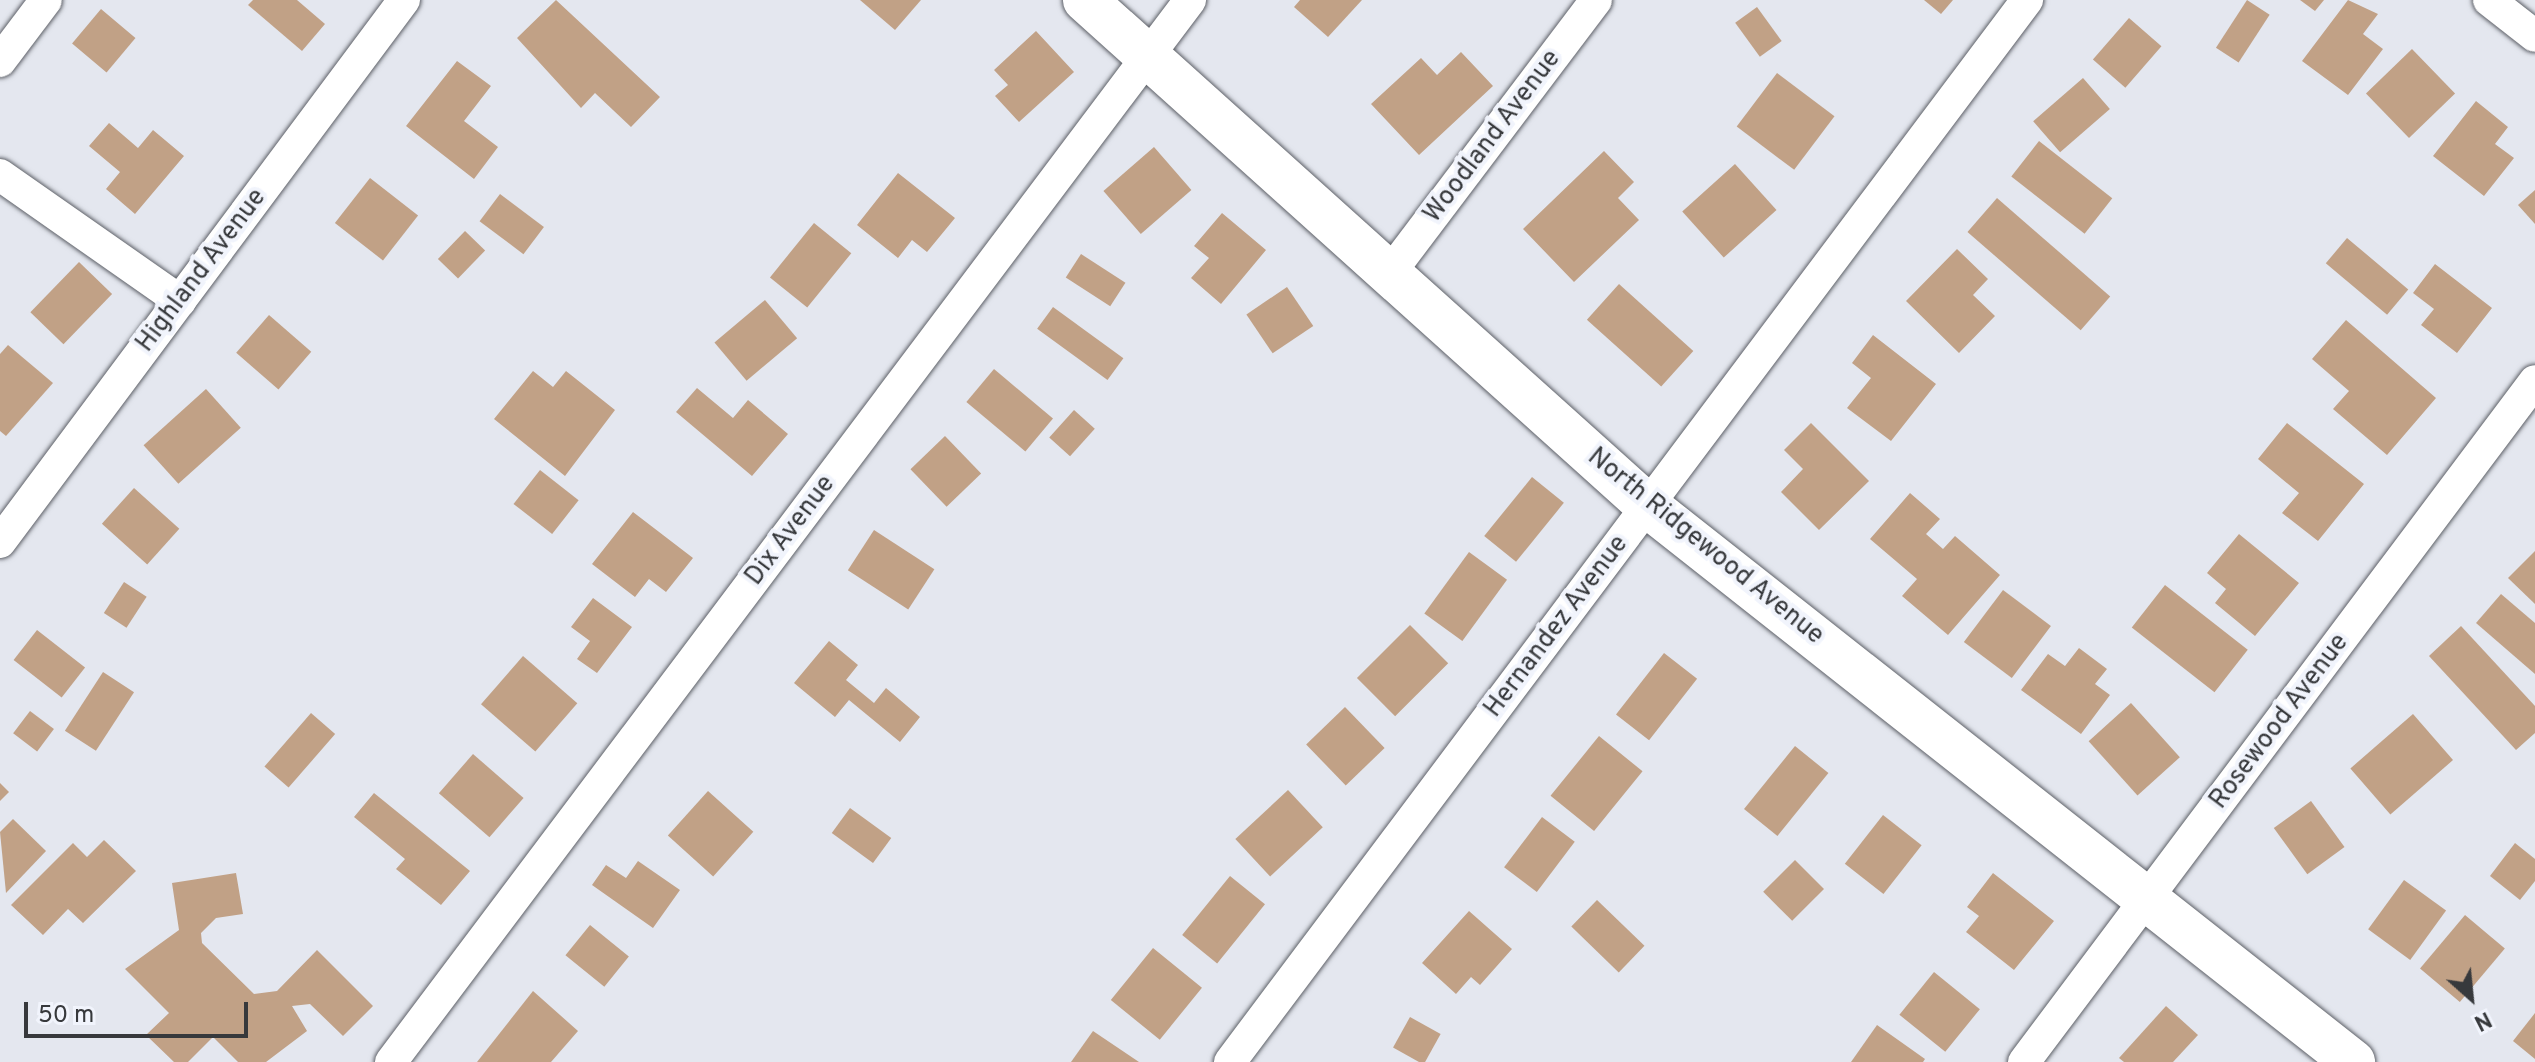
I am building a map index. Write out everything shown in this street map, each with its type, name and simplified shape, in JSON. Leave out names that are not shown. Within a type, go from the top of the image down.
[{"type":"street","points":[[0,61],[46,0]]},
{"type":"street","name":"Highland Avenue","points":[[0,542],[404,0]]},
{"type":"street","name":"North Ridgewood Avenue","points":[[1085,0],[1648,506],[2353,1062]]},
{"type":"street","name":"Dix Avenue","points":[[391,1062],[1190,0]]},
{"type":"street","name":"Woodland Avenue","points":[[1389,274],[1596,0]]},
{"type":"street","name":"Hernandez Avenue","points":[[1230,1062],[2027,0]]},
{"type":"street","points":[[2489,0],[2535,36]]},
{"type":"street","points":[[0,175],[180,301]]},
{"type":"street","name":"Rosewood Avenue","points":[[2024,1062],[2535,381]]},
{"type":"building","points":[[253,0],[297,0],[325,24],[302,51],[248,5]]},
{"type":"building","points":[[556,0],[660,97],[631,127],[595,93],[581,108],[517,38]]},
{"type":"building","points":[[860,0],[921,0],[895,30]]},
{"type":"building","points":[[1300,0],[1362,0],[1328,37],[1294,7]]},
{"type":"building","points":[[1924,0],[1953,0],[1941,14]]},
{"type":"building","points":[[2247,0],[2270,15],[2239,63],[2216,48]]},
{"type":"building","points":[[2300,0],[2324,0],[2315,11]]},
{"type":"building","points":[[2348,0],[2378,14],[2363,34],[2383,49],[2348,95],[2302,61]]},
{"type":"building","points":[[1757,7],[1782,41],[1760,57],[1735,23]]},
{"type":"building","points":[[101,9],[135,38],[107,72],[72,43]]},
{"type":"building","points":[[2129,18],[2161,46],[2125,88],[2093,60]]},
{"type":"building","points":[[1036,31],[1074,72],[1019,122],[995,96],[1008,85],[994,70]]},
{"type":"building","points":[[2412,49],[2455,94],[2409,138],[2366,93]]},
{"type":"building","points":[[1461,52],[1493,86],[1419,155],[1371,104],[1421,58],[1437,75]]},
{"type":"building","points":[[457,61],[491,86],[464,121],[498,147],[474,179],[406,126]]},
{"type":"building","points":[[1777,73],[1835,116],[1794,170],[1737,127]]},
{"type":"building","points":[[2083,78],[2110,109],[2060,152],[2033,121]]},
{"type":"building","points":[[2476,101],[2508,127],[2495,144],[2514,158],[2484,196],[2433,156]]},
{"type":"building","points":[[109,123],[138,148],[153,130],[184,156],[135,214],[106,189],[120,172],[89,146]]},
{"type":"building","points":[[2039,141],[2112,198],[2085,234],[2011,176]]},
{"type":"building","points":[[1154,147],[1191,190],[1141,234],[1103,191]]},
{"type":"building","points":[[1604,151],[1634,182],[1618,198],[1639,220],[1574,282],[1523,229]]},
{"type":"building","points":[[1735,164],[1776,210],[1724,258],[1682,212]]},
{"type":"building","points":[[898,173],[955,218],[927,252],[912,240],[898,258],[857,225]]},
{"type":"building","points":[[370,178],[418,216],[383,260],[335,223]]},
{"type":"building","points":[[2535,190],[2535,224],[2518,205]]},
{"type":"building","points":[[500,194],[544,227],[523,254],[480,221]]},
{"type":"building","points":[[1997,198],[2110,296],[2081,330],[1967,232]]},
{"type":"building","points":[[1222,213],[1266,250],[1221,304],[1191,278],[1209,258],[1194,246]]},
{"type":"building","points":[[814,223],[851,253],[807,308],[770,277]]},
{"type":"building","points":[[465,231],[485,250],[458,279],[438,259]]},
{"type":"building","points":[[2347,238],[2408,289],[2387,315],[2326,263]]},
{"type":"building","points":[[1957,249],[1988,279],[1973,295],[1995,316],[1959,353],[1906,301]]},
{"type":"building","points":[[1081,254],[1125,283],[1110,306],[1066,277]]},
{"type":"building","points":[[79,262],[112,294],[63,344],[30,312]]},
{"type":"building","points":[[2435,264],[2492,308],[2457,353],[2421,325],[2434,309],[2413,293]]},
{"type":"building","points":[[1619,284],[1693,351],[1661,387],[1587,320]]},
{"type":"building","points":[[1287,287],[1313,326],[1273,353],[1246,314]]},
{"type":"building","points":[[765,300],[797,338],[747,381],[714,342]]},
{"type":"building","points":[[1053,307],[1123,358],[1108,380],[1037,329]]},
{"type":"building","points":[[269,315],[311,352],[278,389],[236,353]]},
{"type":"building","points":[[2346,320],[2436,398],[2387,455],[2333,409],[2349,391],[2312,359]]},
{"type":"building","points":[[1873,335],[1936,384],[1891,441],[1847,408],[1871,378],[1852,363]]},
{"type":"building","points":[[8,345],[53,383],[6,436],[0,431],[0,354]]},
{"type":"building","points":[[994,369],[1053,418],[1025,451],[966,402]]},
{"type":"building","points":[[533,371],[553,387],[566,371],[615,410],[565,476],[494,419]]},
{"type":"building","points":[[697,388],[733,418],[748,400],[788,434],[752,476],[676,412]]},
{"type":"building","points":[[206,389],[241,428],[178,484],[144,445]]},
{"type":"building","points":[[1074,410],[1095,429],[1070,456],[1049,437]]},
{"type":"building","points":[[1811,423],[1869,481],[1819,530],[1781,492],[1803,469],[1784,450]]},
{"type":"building","points":[[2287,423],[2364,484],[2318,541],[2282,513],[2299,493],[2258,459]]},
{"type":"building","points":[[945,436],[981,473],[947,507],[910,469]]},
{"type":"building","points":[[540,470],[579,500],[552,534],[514,504]]},
{"type":"building","points":[[1532,477],[1564,503],[1516,562],[1484,536]]},
{"type":"building","points":[[134,488],[179,529],[147,564],[102,524]]},
{"type":"building","points":[[1910,493],[1940,519],[1926,534],[1943,549],[1955,536],[2000,575],[1948,635],[1902,596],[1917,579],[1870,539]]},
{"type":"building","points":[[633,512],[693,558],[666,592],[649,579],[635,597],[592,564]]},
{"type":"building","points":[[874,530],[934,569],[908,609],[848,570]]},
{"type":"building","points":[[2239,534],[2299,583],[2255,636],[2215,603],[2226,589],[2207,573]]},
{"type":"building","points":[[2535,551],[2535,604],[2508,578]]},
{"type":"building","points":[[1469,552],[1507,580],[1462,641],[1424,613]]},
{"type":"building","points":[[124,582],[147,597],[126,628],[104,613]]},
{"type":"building","points":[[2165,585],[2248,650],[2214,692],[2132,628]]},
{"type":"building","points":[[2003,590],[2051,626],[2012,678],[1964,642]]},
{"type":"building","points":[[2501,594],[2535,623],[2535,674],[2476,623]]},
{"type":"building","points":[[593,598],[632,627],[597,673],[577,659],[590,641],[571,627]]},
{"type":"building","points":[[1410,625],[1448,663],[1395,716],[1357,678]]},
{"type":"building","points":[[2461,626],[2535,706],[2535,733],[2516,750],[2429,656]]},
{"type":"building","points":[[37,630],[85,668],[62,697],[14,660]]},
{"type":"building","points":[[829,641],[858,665],[846,680],[874,703],[886,688],[920,717],[900,742],[849,700],[835,717],[794,683]]},
{"type":"building","points":[[2079,648],[2107,669],[2095,684],[2110,695],[2081,734],[2021,690],[2048,654],[2065,666]]},
{"type":"building","points":[[1664,653],[1697,679],[1649,740],[1616,714]]},
{"type":"building","points":[[523,656],[577,703],[535,752],[481,704]]},
{"type":"building","points":[[103,672],[134,692],[96,751],[65,731]]},
{"type":"building","points":[[2131,703],[2180,757],[2137,795],[2089,741]]},
{"type":"building","points":[[1345,707],[1385,748],[1346,786],[1306,745]]},
{"type":"building","points":[[30,711],[54,729],[37,751],[13,733]]},
{"type":"building","points":[[311,713],[335,734],[289,788],[264,767]]},
{"type":"building","points":[[2413,714],[2453,760],[2390,814],[2350,768]]},
{"type":"building","points":[[1599,736],[1643,771],[1594,831],[1551,796]]},
{"type":"building","points":[[1795,746],[1828,773],[1777,836],[1744,809]]},
{"type":"building","points":[[473,754],[524,798],[489,837],[439,793]]},
{"type":"building","points":[[0,783],[9,792],[0,801]]},
{"type":"building","points":[[1288,790],[1323,827],[1270,876],[1235,839]]},
{"type":"building","points":[[708,791],[753,832],[713,876],[668,836]]},
{"type":"building","points":[[374,793],[470,871],[441,905],[396,869],[405,859],[354,817]]},
{"type":"building","points":[[2311,801],[2345,847],[2307,874],[2274,828]]},
{"type":"building","points":[[850,808],[891,838],[873,863],[832,833]]},
{"type":"building","points":[[1883,815],[1922,845],[1883,894],[1845,864]]},
{"type":"building","points":[[1542,817],[1575,842],[1537,892],[1504,867]]},
{"type":"building","points":[[13,819],[46,851],[6,893],[0,832]]},
{"type":"building","points":[[104,840],[136,871],[83,923],[68,909],[43,935],[11,905],[73,843],[87,857]]},
{"type":"building","points":[[2515,843],[2535,859],[2535,881],[2520,900],[2490,876]]},
{"type":"building","points":[[1795,860],[1824,889],[1792,921],[1763,892]]},
{"type":"building","points":[[638,861],[680,890],[653,928],[592,885],[606,865],[626,878]]},
{"type":"building","points":[[236,873],[243,914],[216,918],[201,933],[202,943],[254,994],[277,991],[317,950],[373,1006],[343,1036],[310,1004],[292,1006],[307,1031],[266,1062],[238,1062],[213,1037],[188,1062],[174,1062],[146,1035],[169,1013],[125,969],[179,930],[172,883]]},
{"type":"building","points":[[1993,873],[2054,921],[2014,970],[1966,932],[1979,916],[1967,907]]},
{"type":"building","points":[[1230,876],[1265,904],[1217,963],[1182,935]]},
{"type":"building","points":[[2404,880],[2446,911],[2410,960],[2368,929]]},
{"type":"building","points":[[1597,900],[1644,946],[1619,972],[1571,927]]},
{"type":"building","points":[[1469,911],[1512,949],[1480,985],[1471,977],[1456,994],[1422,963]]},
{"type":"building","points":[[2465,915],[2505,948],[2460,1002],[2420,969]]},
{"type":"building","points":[[590,925],[629,956],[604,987],[565,955]]},
{"type":"building","points":[[1153,948],[1202,988],[1160,1040],[1111,1000]]},
{"type":"building","points":[[1934,972],[1980,1009],[1945,1052],[1899,1015]]},
{"type":"building","points":[[533,991],[578,1031],[551,1062],[477,1062]]},
{"type":"building","points":[[2166,1006],[2198,1035],[2173,1062],[2124,1062],[2119,1058]]},
{"type":"building","points":[[2535,1013],[2535,1059],[2513,1041]]},
{"type":"building","points":[[1410,1017],[1441,1034],[1425,1062],[1419,1062],[1393,1048]]},
{"type":"building","points":[[1877,1025],[1925,1059],[1923,1062],[1851,1062]]},
{"type":"building","points":[[1093,1031],[1139,1062],[1071,1062]]}]
